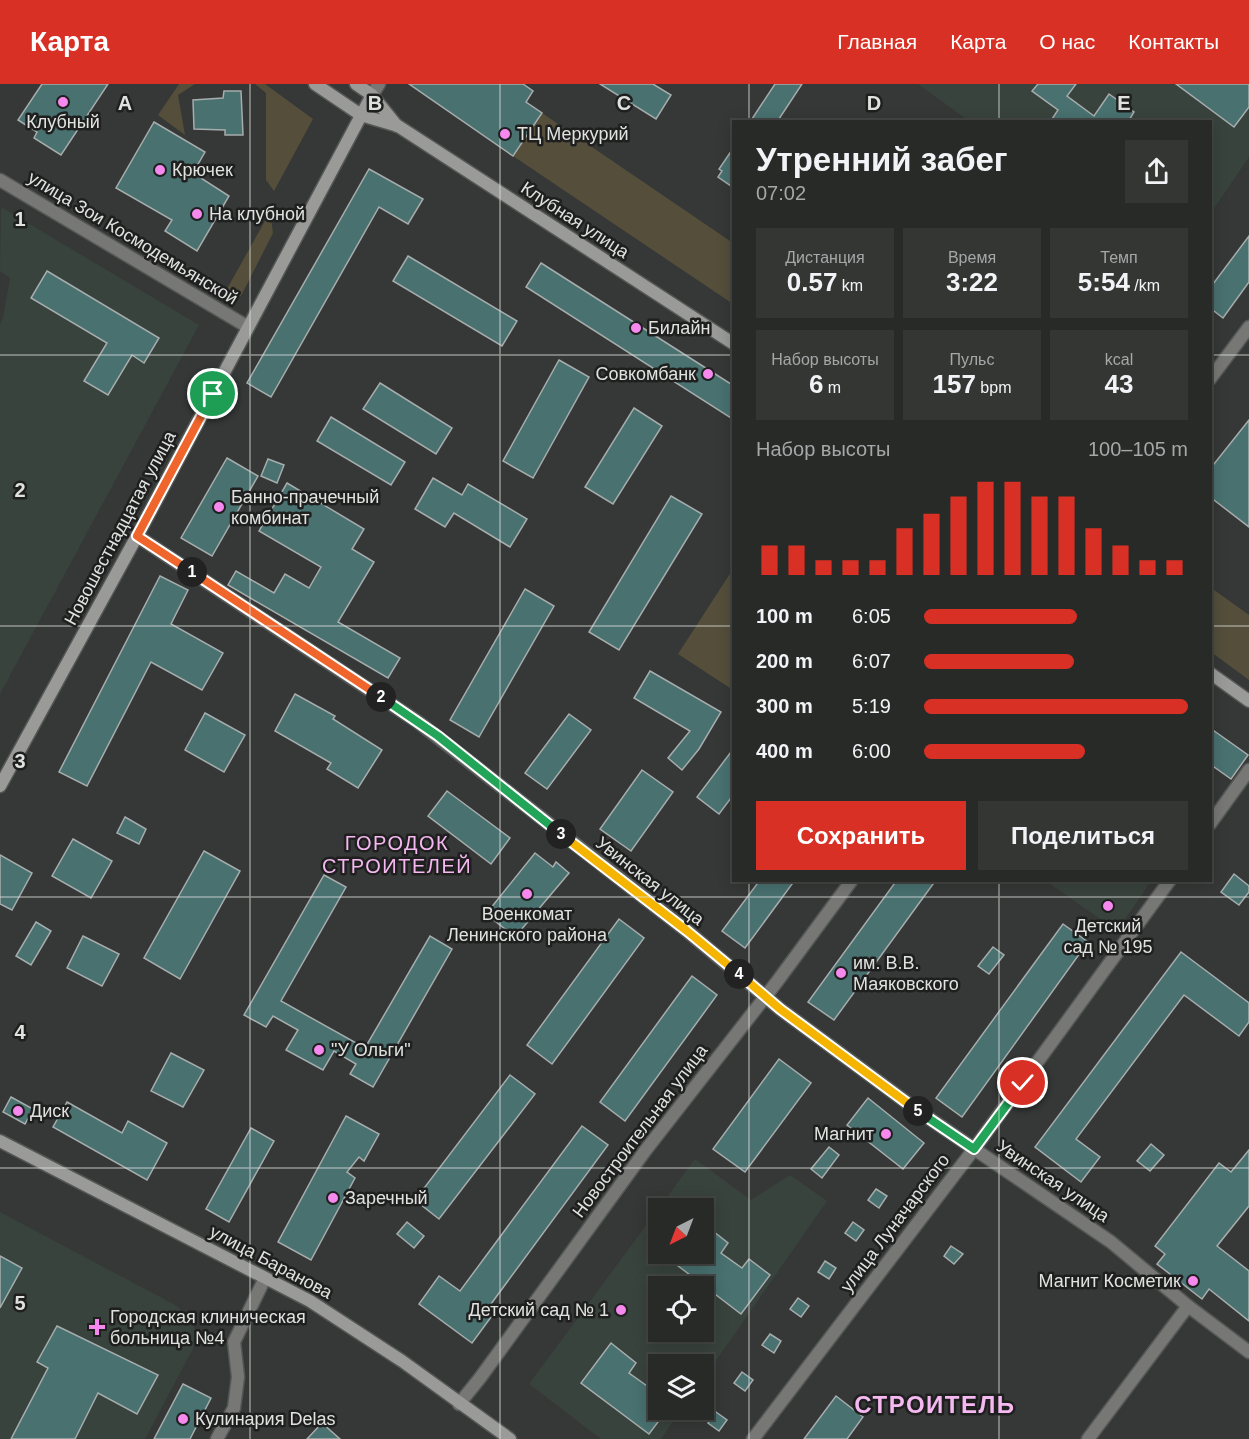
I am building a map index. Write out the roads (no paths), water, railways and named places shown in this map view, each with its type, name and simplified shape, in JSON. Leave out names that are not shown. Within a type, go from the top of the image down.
[{"type":"street","name":"Клубная улица","points":[[315,84],[361,115],[398,126],[732,343]]},
{"type":"street","name":"Клубная улица","points":[[356,84],[375,90],[398,126]]},
{"type":"street","name":"Новошестнадцатая улица","points":[[0,786],[137,536],[375,90]]},
{"type":"street","name":"улица Зои Космодемьянской","points":[[0,180],[248,327]]},
{"type":"street","points":[[1212,376],[1249,327]]},
{"type":"street","name":"Увинская улица","points":[[137,536],[418,722],[687,931],[765,997],[908,1104],[1111,1242],[1188,1306],[1249,1352]]},
{"type":"street","points":[[1212,674],[1249,701]]},
{"type":"street","points":[[1212,821],[1249,770]]},
{"type":"street","name":"Новостроительная улица","points":[[459,1404],[645,1151],[765,997],[851,882]]},
{"type":"street","name":"улица Луначарского","points":[[753,1439],[974,1149],[1169,882]]},
{"type":"street","name":"улица Баранова","points":[[0,1140],[310,1301],[402,1361],[510,1439]]},
{"type":"street","points":[[217,1439],[226,1427],[234,1408],[238,1377],[234,1342],[265,1278]]},
{"type":"street","points":[[1088,1439],[1188,1306]]},
{"type":"place","name":"Клубный","points":[[63,102]]},
{"type":"place","name":"ТЦ Меркурий","points":[[505,134]]},
{"type":"place","name":"Крючек","points":[[160,170]]},
{"type":"place","name":"На клубной","points":[[197,214]]},
{"type":"place","name":"Билайн","points":[[636,328]]},
{"type":"place","name":"Совкомбанк","points":[[708,374]]},
{"type":"place","name":"Банно-прачечный комбинат","points":[[219,507]]},
{"type":"place","name":"Военкомат Ленинского района","points":[[527,894]]},
{"type":"place","name":"Детский сад № 195","points":[[1108,906]]},
{"type":"place","name":"им. В.В. Маяковского","points":[[841,973]]},
{"type":"place","name":"\"У Ольги\"","points":[[319,1050]]},
{"type":"place","name":"Диск","points":[[18,1111]]},
{"type":"place","name":"Магнит","points":[[886,1134]]},
{"type":"place","name":"Заречный","points":[[333,1198]]},
{"type":"place","name":"Магнит Косметик","points":[[1193,1281]]},
{"type":"place","name":"Детский сад № 1","points":[[621,1310]]},
{"type":"place","name":"Городская клиническая больница №4","points":[[97,1327]]},
{"type":"place","name":"Кулинария Delas","points":[[183,1419]]},
{"type":"district","name":"ГОРОДОК СТРОИТЕЛЕЙ","points":[[397,854]]},
{"type":"district","name":"СТРОИТЕЛЬ","points":[[935,1404]]}]
